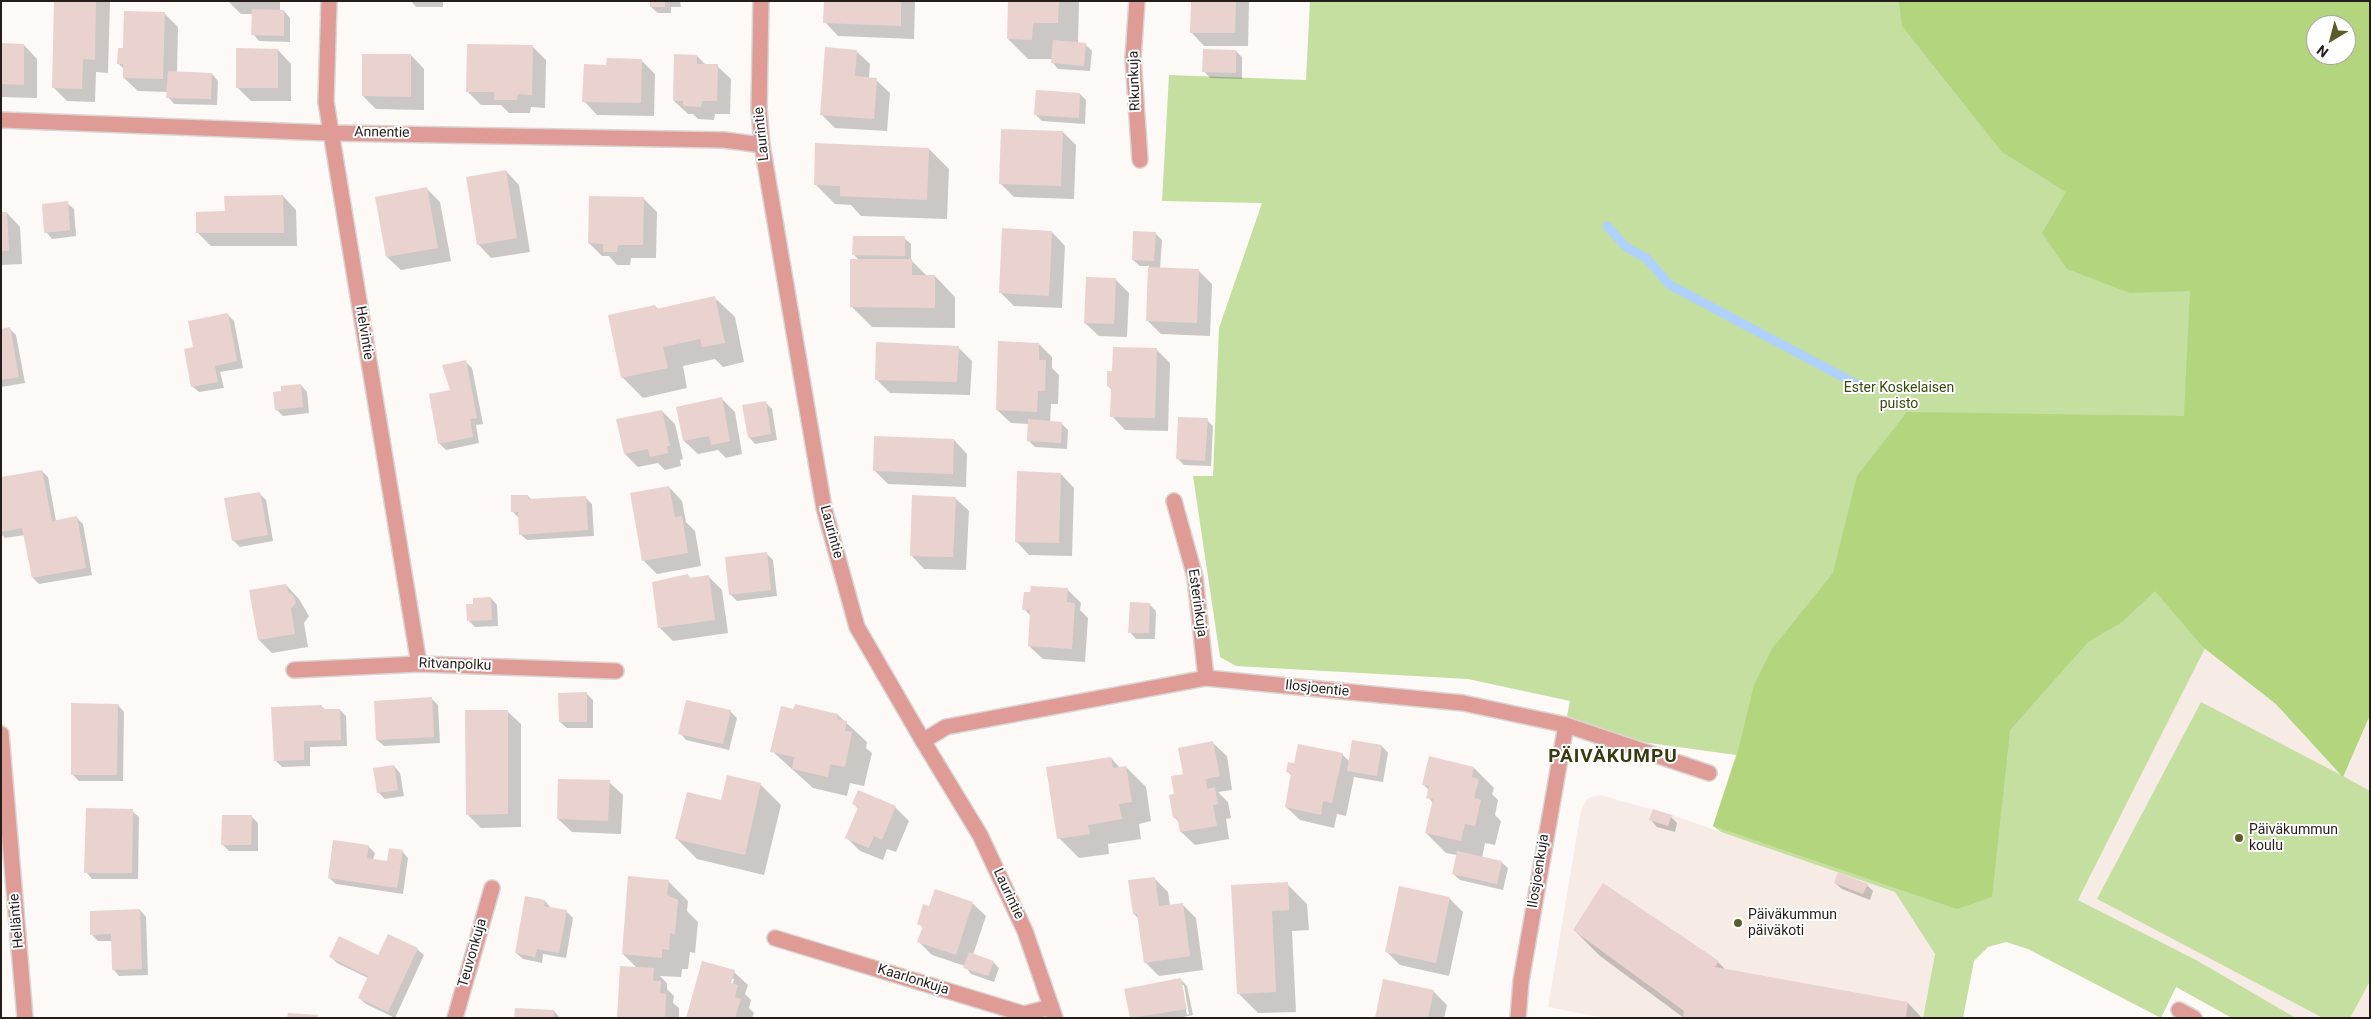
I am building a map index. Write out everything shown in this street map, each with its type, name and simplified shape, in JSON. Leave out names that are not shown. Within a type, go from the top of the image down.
[{"type":"street","name":"Helvintie","points":[[329,1],[326,102],[330,132],[419,664]]},
{"type":"street","name":"Laurintie","points":[[761,1],[759,109],[762,145],[824,508],[857,627],[980,835],[1025,931],[1053,1012]]},
{"type":"street","name":"Rikunkuja","points":[[1137,1],[1133,58],[1140,160]]},
{"type":"street","name":"Annentie","points":[[1,120],[330,132],[724,140],[762,145]]},
{"type":"street","name":"Esterinkuja","points":[[1174,501],[1195,577],[1206,678]]},
{"type":"street","name":"Ritvanpolku","points":[[294,670],[419,664],[616,671]]},
{"type":"street","name":"Ilosjoentie","points":[[923,741],[946,727],[1206,678],[1463,703],[1566,724],[1709,773]]},
{"type":"street","name":"Ilosjoenkuja","points":[[1518,1018],[1523,972],[1566,724]]},
{"type":"street","name":"Helläntie","points":[[1,734],[25,1018]]},
{"type":"street","name":"Teuvonkuja","points":[[455,1018],[492,888]]},
{"type":"street","name":"Kaarlonkuja","points":[[775,938],[1024,1014],[1053,1012]]},
{"type":"street","points":[[2179,1010],[2194,1018]]},
{"type":"shaded area","name":"Päiväkummun koulu","points":[[2204,648],[2276,704],[2343,776],[2370,715],[2370,1018],[2296,1018],[2198,961],[2078,900]]},
{"type":"shaded area","name":"Päiväkummun päiväkoti","points":[[1600,795],[1672,815],[1895,892],[1935,954],[1923,1018],[1605,1018],[1548,1007],[1581,810],[1588,798]]},
{"type":"green space","name":"Ester Koskelaisen puisto","points":[[1310,1],[2370,1],[2370,715],[2343,776],[2370,791],[2370,981],[2350,1018],[2323,1018],[2097,899],[2201,702],[2341,775],[2276,704],[2205,648],[2078,900],[2198,961],[2296,1018],[2232,1018],[2176,987],[2161,1018],[2028,949],[2006,942],[1988,947],[1974,961],[1963,1018],[1923,1018],[1935,954],[1895,892],[1721,832],[1713,826],[1736,755],[1627,740],[1567,716],[1570,701],[1468,679],[1236,666],[1220,657],[1193,476],[1213,476],[1219,328],[1262,203],[1162,201],[1169,75],[1306,80]]},
{"type":"green space","points":[[1899,1],[2370,1],[2370,715],[2343,777],[2276,704],[2204,648],[2155,591],[2122,622],[2088,642],[2010,730],[1992,897],[1957,909],[1713,826],[1737,755],[1754,685],[1772,649],[1833,573],[1857,476],[1907,412],[2184,416],[2190,291],[2130,293],[2067,269],[2042,233],[2066,192],[2002,152],[1902,26]]},
{"type":"building","points":[[54,1],[96,1],[95,60],[83,59],[82,89],[52,88]]},
{"type":"building","points":[[650,1],[665,1],[665,7],[650,7]]},
{"type":"building","points":[[824,1],[901,1],[901,26],[823,23]]},
{"type":"building","points":[[1008,1],[1059,1],[1058,23],[1033,23],[1032,40],[1007,39]]},
{"type":"building","points":[[1191,1],[1236,1],[1235,33],[1190,33]]},
{"type":"building","points":[[252,9],[284,10],[284,36],[251,35]]},
{"type":"building","points":[[124,11],[165,12],[163,79],[123,78],[123,64],[117,64],[118,48],[123,48]]},
{"type":"building","points":[[1053,40],[1086,43],[1084,66],[1051,63]]},
{"type":"building","points":[[1,43],[24,44],[24,85],[1,84]]},
{"type":"building","points":[[467,44],[533,45],[532,95],[518,94],[517,100],[494,100],[494,92],[466,92]]},
{"type":"building","points":[[825,47],[857,50],[855,76],[877,78],[874,119],[820,115]]},
{"type":"building","points":[[236,48],[278,49],[278,88],[236,88]]},
{"type":"building","points":[[1203,49],[1236,50],[1236,73],[1202,72]]},
{"type":"building","points":[[362,54],[411,54],[411,97],[362,96]]},
{"type":"building","points":[[674,54],[697,55],[697,64],[718,64],[717,101],[702,101],[701,107],[683,106],[683,101],[673,101]]},
{"type":"building","points":[[607,58],[642,59],[641,103],[582,102],[584,64],[606,65]]},
{"type":"building","points":[[168,71],[212,73],[211,99],[166,98]]},
{"type":"building","points":[[1036,90],[1080,93],[1079,118],[1034,115]]},
{"type":"building","points":[[1001,129],[1063,131],[1061,186],[999,184]]},
{"type":"building","points":[[815,143],[929,148],[927,200],[840,196],[840,186],[814,185]]},
{"type":"building","points":[[506,170],[517,238],[477,245],[466,177]]},
{"type":"building","points":[[427,187],[438,248],[386,257],[375,197]]},
{"type":"building","points":[[283,195],[284,233],[196,233],[196,212],[225,211],[224,196]]},
{"type":"building","points":[[589,196],[644,197],[643,245],[618,245],[617,252],[603,252],[603,244],[588,243]]},
{"type":"building","points":[[68,201],[70,230],[44,233],[42,204]]},
{"type":"building","points":[[1,212],[7,212],[9,251],[1,251]]},
{"type":"building","points":[[1002,228],[1052,231],[1049,296],[999,293]]},
{"type":"building","points":[[1133,231],[1156,232],[1154,261],[1132,260]]},
{"type":"building","points":[[853,236],[905,236],[905,256],[852,255]]},
{"type":"building","points":[[850,259],[912,259],[912,275],[935,275],[935,308],[850,307]]},
{"type":"building","points":[[1148,267],[1199,269],[1197,323],[1146,321]]},
{"type":"building","points":[[1086,277],[1116,278],[1114,324],[1084,323]]},
{"type":"building","points":[[715,296],[725,343],[702,347],[700,339],[663,347],[668,368],[621,378],[608,315],[655,305],[656,309]]},
{"type":"building","points":[[228,313],[237,361],[215,366],[218,382],[191,387],[184,349],[193,347],[188,321]]},
{"type":"building","points":[[10,327],[19,377],[1,380],[1,329]]},
{"type":"building","points":[[998,341],[1039,343],[1039,360],[1046,360],[1045,391],[1038,391],[1037,412],[996,410]]},
{"type":"building","points":[[876,342],[959,346],[957,382],[875,380]]},
{"type":"building","points":[[1113,347],[1157,348],[1155,418],[1110,417],[1111,387],[1107,386],[1107,371],[1112,371]]},
{"type":"building","points":[[466,360],[477,418],[470,419],[473,437],[438,444],[429,394],[450,390],[442,365]]},
{"type":"building","points":[[301,384],[303,407],[275,410],[273,392],[281,391],[281,386]]},
{"type":"building","points":[[722,397],[730,441],[711,445],[709,436],[683,441],[676,407]]},
{"type":"building","points":[[766,401],[771,434],[748,438],[742,405]]},
{"type":"building","points":[[662,410],[670,446],[667,446],[668,453],[650,457],[648,449],[624,454],[616,419]]},
{"type":"building","points":[[1178,417],[1208,418],[1205,461],[1176,459]]},
{"type":"building","points":[[1028,419],[1062,422],[1061,443],[1027,441]]},
{"type":"building","points":[[874,436],[954,439],[953,474],[873,471]]},
{"type":"building","points":[[42,470],[52,521],[77,516],[86,568],[32,578],[22,528],[1,532],[1,477]]},
{"type":"building","points":[[1017,471],[1061,473],[1059,543],[1015,542]]},
{"type":"building","points":[[669,486],[675,517],[682,516],[688,553],[642,561],[630,493]]},
{"type":"building","points":[[260,492],[268,535],[232,541],[224,498]]},
{"type":"building","points":[[511,495],[528,495],[528,499],[586,496],[588,530],[519,535],[518,512],[511,512]]},
{"type":"building","points":[[912,495],[956,497],[953,557],[910,556]]},
{"type":"building","points":[[767,552],[771,590],[729,595],[725,557]]},
{"type":"building","points":[[688,574],[689,578],[709,575],[715,620],[658,628],[652,582]]},
{"type":"building","points":[[286,584],[288,592],[292,594],[296,602],[291,609],[295,634],[258,640],[249,590]]},
{"type":"building","points":[[1031,586],[1068,588],[1067,602],[1075,603],[1072,649],[1028,646],[1030,610],[1022,610],[1024,592],[1030,592]]},
{"type":"building","points":[[491,597],[492,620],[467,621],[466,604],[473,604],[473,598]]},
{"type":"building","points":[[1130,602],[1150,603],[1149,633],[1128,633]]},
{"type":"building","points":[[587,692],[587,722],[559,722],[558,693]]},
{"type":"building","points":[[432,697],[434,737],[376,740],[374,701]]},
{"type":"building","points":[[686,700],[731,710],[723,744],[678,734]]},
{"type":"building","points":[[71,703],[118,704],[117,775],[71,775]]},
{"type":"building","points":[[795,704],[838,714],[837,719],[847,721],[845,731],[852,732],[845,767],[830,764],[828,777],[792,769],[794,757],[770,752],[781,706],[793,709]]},
{"type":"building","points":[[322,705],[323,709],[340,709],[341,740],[304,741],[304,760],[274,761],[271,707]]},
{"type":"building","points":[[465,710],[508,710],[508,814],[466,815]]},
{"type":"building","points":[[1352,740],[1382,745],[1377,776],[1347,771]]},
{"type":"building","points":[[1213,741],[1220,776],[1206,779],[1207,789],[1215,787],[1218,804],[1213,805],[1217,826],[1180,832],[1177,817],[1173,818],[1169,795],[1174,794],[1171,776],[1183,774],[1178,748]]},
{"type":"building","points":[[1298,744],[1343,753],[1332,803],[1323,801],[1321,815],[1285,807],[1291,773],[1286,772],[1288,762],[1294,763]]},
{"type":"building","points":[[1429,756],[1474,767],[1472,777],[1479,779],[1474,798],[1481,800],[1475,826],[1465,824],[1461,841],[1425,833],[1433,799],[1426,798],[1429,786],[1422,785]]},
{"type":"building","points":[[1111,757],[1113,768],[1126,766],[1132,802],[1119,804],[1122,819],[1088,825],[1090,834],[1057,839],[1046,767]]},
{"type":"building","points":[[394,765],[398,790],[377,793],[373,768]]},
{"type":"building","points":[[727,775],[761,783],[745,855],[675,839],[687,792],[721,800]]},
{"type":"building","points":[[558,779],[610,780],[608,821],[557,819]]},
{"type":"building","points":[[858,790],[896,806],[882,840],[874,836],[869,848],[845,838],[858,807],[852,804]]},
{"type":"building","points":[[86,808],[133,809],[132,873],[84,873]]},
{"type":"building","points":[[1653,809],[1672,815],[1668,826],[1649,820]]},
{"type":"building","points":[[222,815],[252,815],[251,845],[221,845]]},
{"type":"building","points":[[333,840],[369,845],[367,858],[387,861],[389,848],[403,850],[397,888],[328,878]]},
{"type":"building","points":[[1457,851],[1502,861],[1497,884],[1452,874]]},
{"type":"building","points":[[1838,872],[1868,884],[1863,894],[1834,883]]},
{"type":"building","points":[[628,876],[669,880],[667,895],[678,900],[675,934],[670,933],[669,950],[662,949],[662,958],[622,954]]},
{"type":"building","points":[[1155,877],[1159,906],[1183,903],[1190,956],[1144,963],[1137,914],[1133,914],[1128,880]]},
{"type":"building","points":[[1288,882],[1289,910],[1272,911],[1276,992],[1237,994],[1231,885]]},
{"type":"building","points":[[1603,883],[1719,961],[1715,967],[1908,1002],[1906,1018],[1683,1018],[1684,1011],[1573,930]]},
{"type":"building","points":[[1399,886],[1450,897],[1436,963],[1385,952]]},
{"type":"building","points":[[935,889],[973,902],[956,955],[917,942],[923,926],[917,924],[923,904],[929,906]]},
{"type":"building","points":[[525,896],[545,900],[544,906],[567,910],[559,953],[537,949],[535,957],[515,953]]},
{"type":"building","points":[[140,909],[142,969],[112,970],[111,934],[90,935],[90,911]]},
{"type":"building","points":[[388,934],[418,948],[388,1012],[358,998],[368,976],[329,957],[339,936],[378,955]]},
{"type":"building","points":[[969,952],[994,961],[988,976],[963,968]]},
{"type":"building","points":[[702,961],[735,970],[731,983],[738,985],[735,997],[741,999],[735,1018],[686,1018]]},
{"type":"building","points":[[620,966],[654,968],[653,981],[661,981],[660,993],[666,994],[665,1018],[617,1018]]},
{"type":"building","points":[[1181,978],[1187,1009],[1130,1018],[1124,989]]},
{"type":"building","points":[[1383,979],[1434,990],[1428,1018],[1375,1018]]},
{"type":"building","points":[[515,1008],[554,1010],[554,1018],[514,1018]]},
{"type":"building","points":[[288,1013],[318,1015],[318,1018],[287,1018]]},
{"type":"waterway","points":[[1607,226],[1626,247],[1646,258],[1670,285],[1858,385]]},
{"type":"place","name":"Päiväkummun koulu","points":[[2239,838]]},
{"type":"place","name":"Päiväkummun päiväkoti","points":[[1738,923]]},
{"type":"district","name":"PÄIVÄKUMPU","points":[[1613,757]]}]
